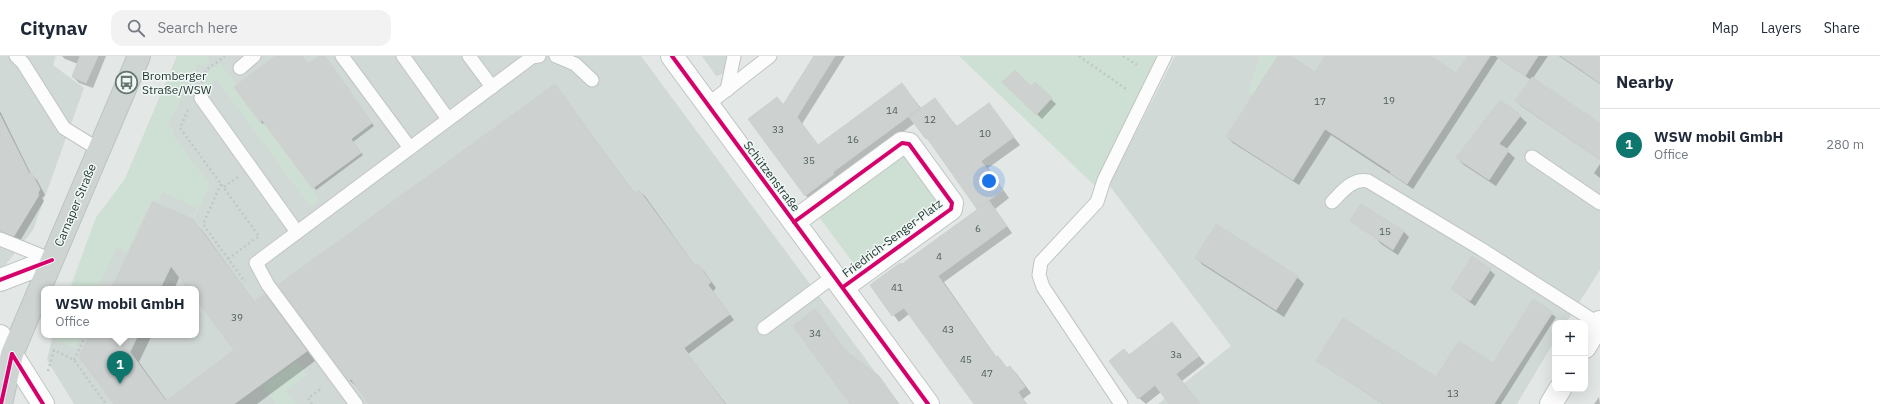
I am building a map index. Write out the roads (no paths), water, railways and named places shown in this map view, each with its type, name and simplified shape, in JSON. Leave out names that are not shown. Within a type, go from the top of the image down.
[{"type":"main road","name":"Carnaper Straße","points":[[1,404],[4,359],[52,260],[98,149],[139,56]]},
{"type":"street","name":"Schützenstraße","points":[[672,56],[928,404]]},
{"type":"street","name":"Friedrich-Senger-Platz","points":[[794,222],[902,143],[909,144],[952,203],[950,209],[839,282]]},
{"type":"street","points":[[0,280],[52,260]]},
{"type":"street","points":[[1588,342],[1599,323]]},
{"type":"street","points":[[0,336],[4,359],[41,401]]},
{"type":"street","points":[[1551,404],[1558,392]]},
{"type":"lane","points":[[240,68],[254,56]]},
{"type":"lane","points":[[342,56],[410,148]]},
{"type":"lane","points":[[403,56],[448,119]]},
{"type":"lane","points":[[469,56],[492,87]]},
{"type":"lane","points":[[356,404],[268,285],[256,263],[534,56]]},
{"type":"lane","points":[[556,56],[575,64],[592,80]]},
{"type":"lane","points":[[727,90],[734,56]]},
{"type":"lane","points":[[707,105],[770,56]]},
{"type":"lane","points":[[1121,404],[1043,286],[1039,275],[1041,262],[1097,202],[1104,180],[1166,56]]},
{"type":"lane","points":[[22,58],[64,128],[98,149]]},
{"type":"lane","points":[[201,98],[297,232]]},
{"type":"lane","points":[[1532,157],[1600,203]]},
{"type":"lane","points":[[1332,202],[1346,187],[1362,180],[1368,181],[1481,249],[1599,323]]},
{"type":"lane","points":[[0,239],[52,260]]},
{"type":"lane","points":[[764,328],[839,282]]},
{"type":"place","name":"Bromberger Straße/WSW","points":[[127,82]]},
{"type":"place","name":"WSW mobil GmbH","points":[[120,384]]}]
